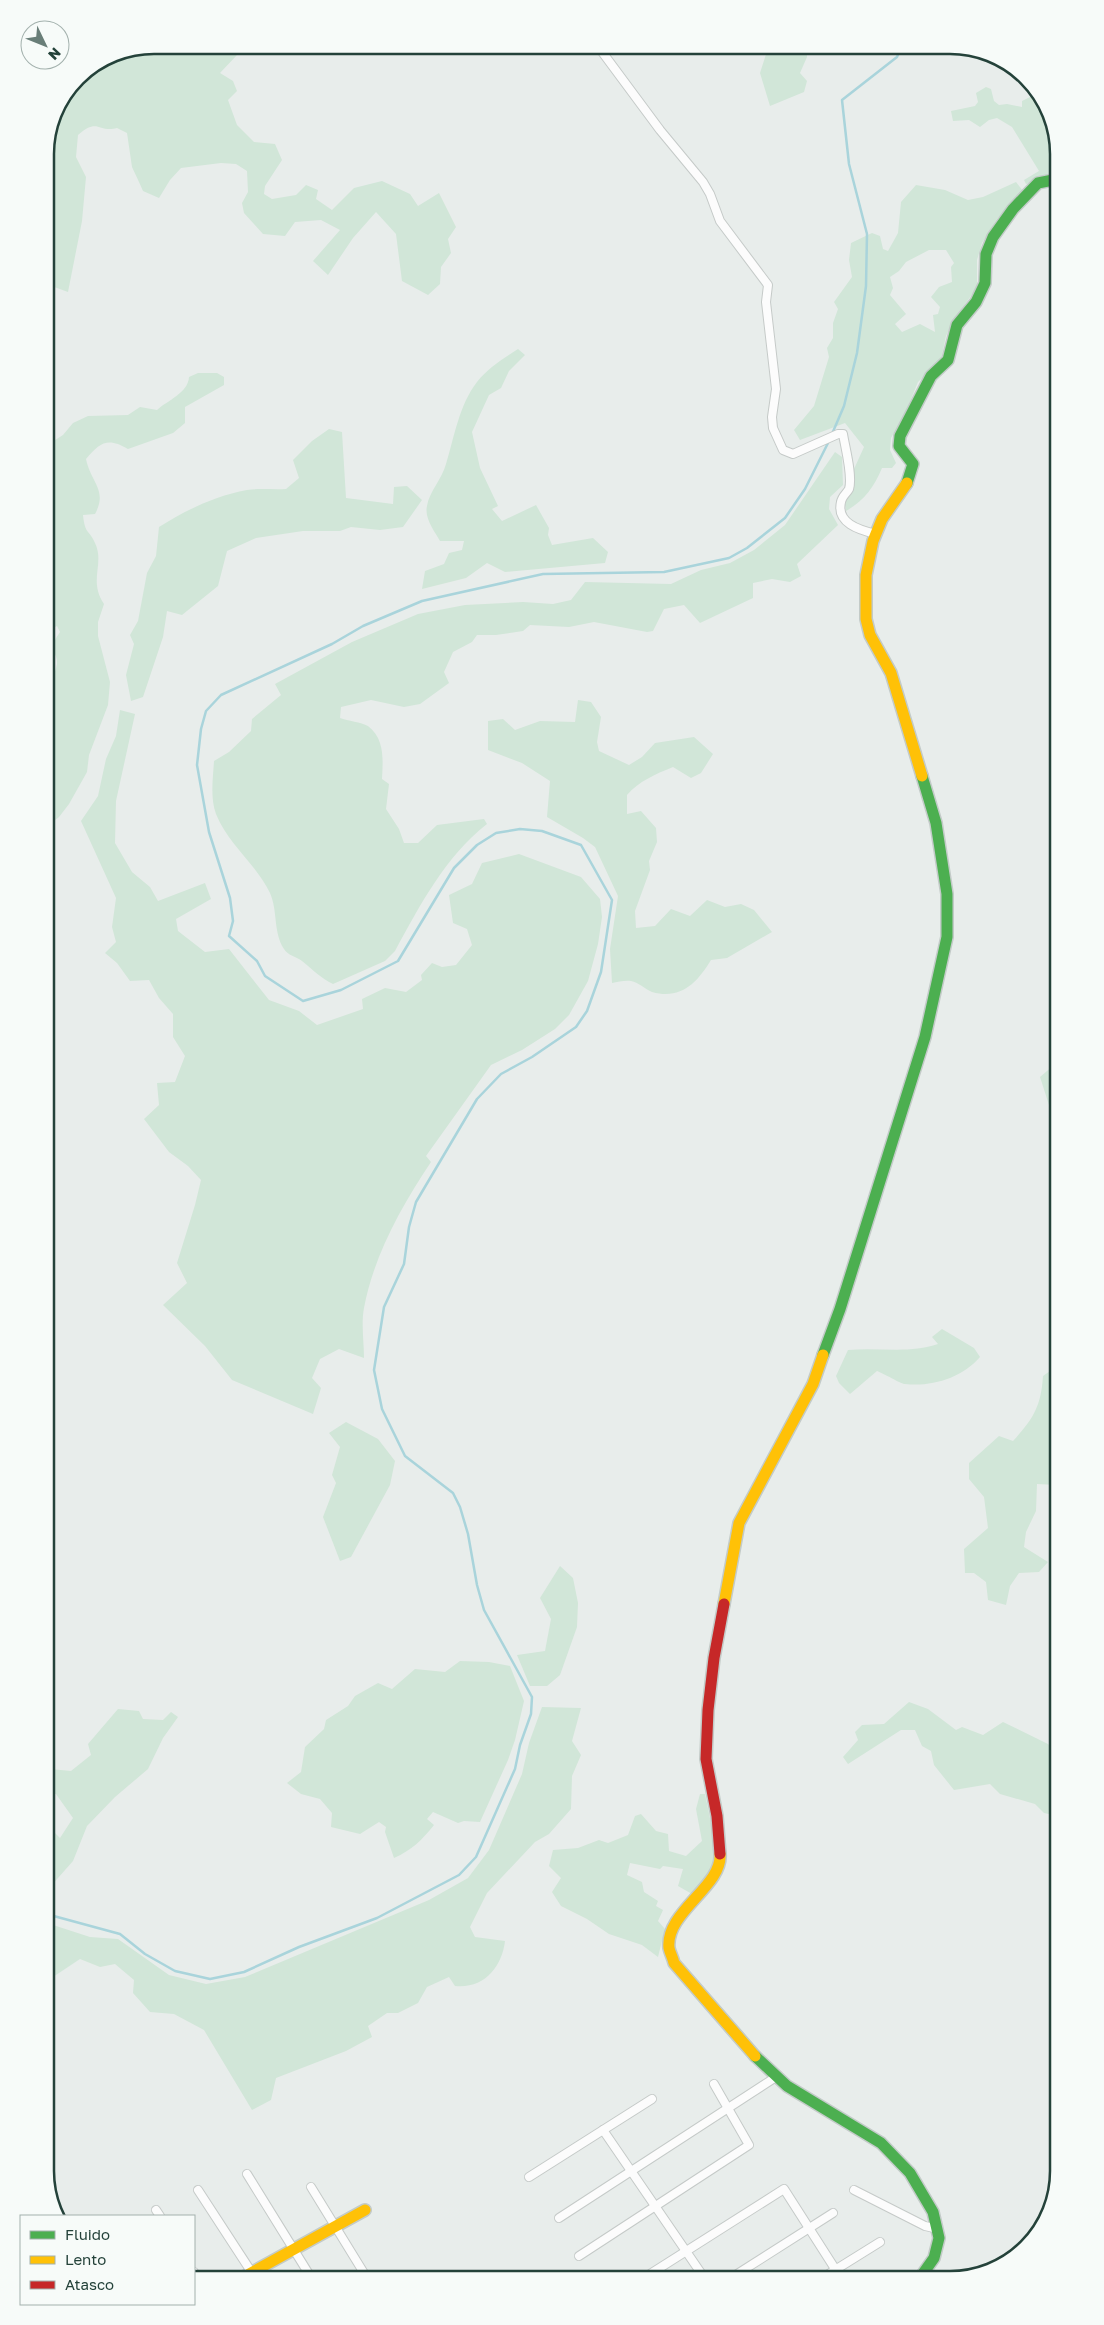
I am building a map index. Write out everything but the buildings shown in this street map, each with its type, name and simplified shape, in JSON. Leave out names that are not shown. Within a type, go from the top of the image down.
[{"type":"street","points":[[604,54],[660,130],[704,182],[720,221],[768,285],[766,302],[776,384],[772,417],[776,438],[783,450],[793,454],[838,434],[842,434],[849,489],[841,499],[840,511],[843,518],[861,531],[876,534]]},
{"type":"street","points":[[925,2271],[934,2261],[939,2240],[938,2229],[926,2195],[881,2143],[800,2095],[776,2077],[674,1963],[668,1947],[673,1928],[698,1892],[715,1876],[721,1861],[717,1816],[706,1759],[708,1710],[714,1658],[739,1523],[813,1384],[831,1334],[925,1037],[946,937],[947,894],[936,823],[891,673],[870,635],[866,619],[866,575],[876,534],[882,519],[905,489],[911,475],[913,464],[899,446],[900,436],[931,376],[948,360],[957,325],[976,302],[985,283],[986,254],[993,236],[1013,209],[1038,183],[1050,181]]},
{"type":"street","points":[[559,2218],[776,2077]]},
{"type":"street","points":[[579,2256],[749,2145],[714,2084]]},
{"type":"street","points":[[529,2176],[652,2099]]},
{"type":"street","points":[[603,2130],[700,2271]]},
{"type":"street","points":[[247,2174],[307,2271]]},
{"type":"street","points":[[311,2187],[362,2271]]},
{"type":"street","points":[[656,2271],[784,2189],[837,2271]]},
{"type":"street","points":[[198,2190],[251,2271]]},
{"type":"street","points":[[854,2190],[925,2226],[938,2229]]},
{"type":"street","points":[[261,2271],[294,2249],[365,2210]]},
{"type":"street","points":[[742,2271],[833,2213]]},
{"type":"street","points":[[839,2271],[880,2242]]},
{"type":"green space","points":[[147,54],[239,54],[220,73],[233,81],[237,91],[228,100],[237,125],[254,142],[275,144],[282,160],[265,186],[264,194],[272,199],[296,195],[306,185],[318,190],[316,199],[332,210],[354,188],[382,181],[410,194],[418,206],[439,193],[456,227],[448,239],[451,253],[441,267],[440,284],[428,295],[402,281],[396,234],[376,212],[353,238],[328,275],[313,261],[340,230],[321,220],[295,222],[285,236],[263,234],[244,213],[242,203],[248,192],[247,171],[236,164],[221,163],[181,168],[170,180],[159,198],[143,191],[132,167],[127,133],[117,128],[106,129],[94,126],[78,135],[76,157],[86,177],[82,221],[68,292],[54,287],[54,147],[61,115],[78,88],[88,78],[115,61]]},
{"type":"green space","points":[[766,54],[807,54],[800,73],[807,81],[804,92],[770,106],[760,73]]},
{"type":"green space","points":[[986,87],[991,89],[994,101],[999,105],[1007,104],[1022,107],[1022,101],[1032,96],[1043,115],[1048,134],[1050,180],[1026,184],[1024,180],[1039,171],[1012,127],[997,118],[989,120],[980,127],[969,120],[953,121],[951,111],[975,106],[978,102],[976,93]]},
{"type":"green space","points":[[1016,182],[1023,191],[997,219],[982,243],[977,260],[977,285],[953,321],[946,336],[941,360],[918,382],[905,414],[891,438],[890,450],[896,463],[892,468],[882,468],[868,493],[846,511],[844,500],[853,487],[854,469],[864,447],[845,423],[800,440],[794,430],[814,406],[829,357],[827,348],[833,338],[833,323],[838,309],[834,302],[852,277],[849,260],[851,243],[872,233],[880,236],[883,249],[888,251],[898,233],[901,202],[916,185],[945,190],[968,200],[983,197]],"holes":[[[929,250],[946,250],[954,263],[951,267],[952,282],[939,287],[931,297],[940,307],[938,314],[933,315],[935,332],[920,324],[902,332],[895,324],[906,314],[890,295],[893,288],[890,277],[899,271],[906,262]]]},
{"type":"green space","points":[[518,349],[525,355],[509,371],[501,388],[489,395],[472,432],[480,468],[498,506],[492,509],[502,521],[536,505],[549,528],[548,535],[552,545],[593,538],[608,552],[605,563],[505,572],[487,563],[466,578],[422,589],[425,571],[444,564],[449,553],[462,550],[464,541],[440,541],[430,525],[426,511],[430,496],[444,470],[461,411],[471,391],[481,377]]},
{"type":"green space","points":[[198,373],[217,373],[224,377],[224,385],[185,407],[185,423],[173,433],[128,449],[115,443],[105,443],[100,445],[86,459],[100,499],[95,514],[83,515],[86,529],[98,551],[97,587],[104,604],[98,622],[98,636],[110,682],[108,705],[89,755],[87,772],[69,804],[54,821],[54,674],[57,660],[54,644],[60,632],[57,626],[54,628],[54,441],[63,435],[73,423],[88,416],[128,415],[140,407],[157,410],[185,388],[189,377]]},
{"type":"green space","points":[[329,429],[342,432],[346,498],[393,504],[394,487],[407,486],[422,500],[403,527],[380,530],[351,527],[340,531],[303,531],[256,538],[227,551],[218,586],[182,615],[167,611],[163,637],[143,697],[131,701],[126,675],[134,644],[130,635],[138,621],[147,573],[156,556],[159,527],[190,509],[224,496],[252,489],[286,489],[299,478],[293,460],[312,441]]},
{"type":"green space","points":[[835,452],[842,457],[843,485],[830,497],[829,509],[838,525],[797,564],[801,576],[790,582],[772,579],[753,583],[753,598],[700,623],[684,605],[664,609],[653,631],[647,632],[594,622],[569,627],[530,625],[523,631],[496,635],[477,635],[472,642],[453,652],[444,672],[449,683],[420,704],[404,707],[371,700],[341,707],[340,718],[368,726],[374,731],[380,743],[383,765],[382,779],[389,784],[386,809],[399,829],[404,843],[418,843],[437,825],[484,819],[487,824],[458,851],[446,867],[424,899],[395,951],[385,961],[333,984],[285,951],[278,936],[270,893],[221,825],[214,808],[212,795],[214,761],[229,752],[251,731],[252,719],[281,695],[275,684],[352,642],[418,614],[465,605],[523,602],[553,604],[571,600],[585,582],[671,584],[701,570],[730,563],[754,550],[785,525]]},
{"type":"green space","points":[[578,700],[591,702],[601,717],[597,742],[599,751],[629,765],[642,757],[655,743],[694,737],[713,754],[701,773],[691,778],[673,767],[642,782],[627,795],[627,814],[641,811],[656,828],[657,842],[649,861],[650,870],[635,911],[636,928],[655,926],[671,909],[690,916],[707,900],[725,907],[741,904],[754,910],[772,932],[727,958],[711,960],[700,976],[687,988],[671,994],[652,992],[631,981],[612,983],[610,949],[618,896],[595,847],[547,817],[550,781],[522,763],[488,750],[488,721],[503,719],[515,730],[540,721],[575,722]]},
{"type":"green space","points":[[120,710],[135,714],[116,801],[115,843],[132,872],[150,887],[158,901],[205,883],[211,899],[176,919],[178,931],[205,952],[229,949],[269,1000],[299,1011],[317,1025],[363,1009],[362,999],[385,988],[406,992],[422,980],[421,975],[432,963],[442,967],[456,965],[472,945],[467,929],[453,923],[449,895],[472,884],[482,863],[519,854],[581,877],[600,899],[602,917],[598,944],[588,981],[569,1015],[555,1029],[522,1050],[491,1065],[426,1156],[431,1162],[399,1214],[374,1269],[364,1308],[364,1358],[339,1349],[320,1359],[312,1378],[321,1388],[313,1414],[232,1380],[205,1346],[163,1305],[187,1283],[177,1263],[201,1180],[188,1166],[169,1152],[144,1119],[159,1105],[157,1083],[175,1082],[185,1056],[173,1037],[173,1014],[159,998],[149,980],[130,981],[117,963],[105,953],[116,942],[112,927],[116,898],[81,821],[98,796],[106,759],[116,736]]},
{"type":"green space","points":[[1050,1068],[1050,1106],[1049,1105],[1040,1077]]},
{"type":"green space","points":[[942,1329],[974,1348],[980,1357],[955,1376],[946,1380],[915,1385],[905,1384],[877,1371],[850,1394],[839,1383],[836,1376],[848,1350],[905,1350],[927,1347],[938,1344],[932,1337]]},
{"type":"green space","points":[[1050,1371],[1050,1485],[1037,1484],[1036,1511],[1026,1532],[1024,1547],[1048,1562],[1039,1572],[1019,1573],[1010,1586],[1006,1605],[988,1600],[986,1582],[974,1573],[965,1573],[964,1549],[988,1528],[984,1497],[969,1479],[969,1463],[999,1436],[1013,1441],[1026,1426],[1038,1404],[1043,1376]]},
{"type":"green space","points":[[346,1422],[378,1439],[395,1461],[390,1485],[351,1557],[340,1561],[323,1517],[336,1483],[332,1475],[340,1447],[329,1433]]},
{"type":"green space","points":[[560,1566],[573,1578],[578,1603],[577,1627],[560,1675],[547,1686],[530,1686],[517,1655],[545,1651],[551,1619],[540,1598]]},
{"type":"green space","points":[[460,1661],[489,1662],[510,1666],[524,1701],[515,1740],[508,1760],[480,1822],[464,1821],[458,1823],[433,1812],[427,1819],[434,1825],[430,1830],[411,1848],[394,1858],[385,1832],[386,1827],[379,1822],[360,1834],[331,1827],[332,1813],[320,1799],[301,1794],[287,1783],[301,1772],[305,1747],[324,1729],[326,1720],[348,1706],[355,1696],[378,1683],[392,1689],[415,1669],[445,1672]]},
{"type":"green space","points":[[909,1702],[928,1709],[956,1730],[962,1727],[983,1735],[1003,1722],[1048,1744],[1050,1746],[1050,1814],[1044,1813],[1035,1804],[1000,1794],[990,1784],[954,1790],[934,1765],[931,1751],[922,1746],[915,1730],[901,1730],[848,1764],[843,1757],[858,1740],[855,1732],[862,1725],[884,1724]]},
{"type":"green space","points":[[542,1707],[581,1708],[572,1741],[581,1755],[572,1776],[571,1809],[549,1834],[535,1842],[487,1893],[470,1927],[475,1937],[505,1941],[496,1967],[483,1980],[475,1984],[455,1986],[449,1977],[427,1987],[418,2003],[398,2013],[387,2013],[368,2026],[372,2037],[346,2051],[276,2078],[271,2100],[252,2110],[204,2030],[174,2014],[150,2012],[133,1993],[134,1980],[115,1964],[100,1967],[80,1959],[54,1976],[54,1925],[90,1937],[118,1939],[169,1975],[206,1984],[245,1977],[429,1900],[468,1878],[489,1850],[522,1774],[529,1743]]},
{"type":"green space","points":[[118,1709],[139,1711],[143,1719],[163,1720],[171,1712],[178,1717],[163,1738],[148,1769],[115,1797],[87,1826],[73,1861],[54,1882],[54,1832],[60,1838],[73,1818],[56,1794],[54,1794],[54,1769],[71,1771],[91,1755],[88,1744]]},
{"type":"green space","points":[[700,1794],[705,1794],[714,1849],[712,1870],[705,1882],[692,1894],[678,1886],[683,1869],[663,1866],[660,1869],[630,1863],[627,1875],[642,1882],[644,1892],[658,1901],[656,1906],[663,1910],[658,1921],[665,1929],[658,1957],[642,1945],[609,1934],[587,1919],[561,1906],[552,1892],[561,1878],[549,1866],[553,1850],[578,1848],[599,1840],[608,1843],[628,1835],[635,1816],[641,1814],[656,1831],[668,1834],[669,1851],[686,1856],[702,1841],[696,1809]]},
{"type":"waterway","points":[[832,434],[844,406],[857,353],[866,286],[867,234],[849,164],[842,100],[897,57],[898,54]]},
{"type":"waterway","points":[[54,1916],[120,1934],[145,1954],[175,1971],[210,1979],[244,1972],[299,1947],[377,1918],[459,1875],[476,1857],[515,1769],[520,1745],[531,1714],[532,1697],[484,1610],[477,1585],[468,1534],[460,1507],[453,1493],[405,1456],[382,1409],[374,1370],[384,1307],[404,1264],[409,1227],[416,1202],[477,1099],[501,1074],[532,1057],[576,1027],[587,1011],[601,972],[612,900],[581,845],[542,831],[520,829],[496,833],[477,845],[454,868],[398,961],[341,990],[303,1001],[265,976],[257,961],[229,936],[233,921],[230,898],[209,832],[197,765],[201,729],[206,711],[221,695],[332,644],[363,626],[422,601],[543,574],[664,572],[729,558],[747,548],[785,518],[805,489],[829,441]]},
{"type":"traffic: fast","points":[[907,483],[913,464],[899,446],[900,436],[931,376],[948,360],[957,325],[976,302],[985,283],[986,254],[993,237],[1013,209],[1038,183],[1050,181]]},
{"type":"traffic: fast","points":[[823,1355],[840,1309],[925,1037],[947,937],[947,894],[936,823],[922,776]]},
{"type":"traffic: fast","points":[[755,2056],[787,2086],[881,2143],[910,2173],[933,2212],[939,2238],[934,2258],[925,2271]]},
{"type":"traffic: slow","points":[[907,483],[882,519],[873,541],[866,575],[866,619],[870,635],[891,673],[922,776]]},
{"type":"traffic: slow","points":[[724,1604],[739,1523],[813,1384],[823,1355]]},
{"type":"traffic: slow","points":[[720,1854],[719,1866],[713,1877],[676,1923],[670,1935],[669,1948],[674,1963],[755,2056]]},
{"type":"traffic: slow","points":[[254,2271],[365,2210]]},
{"type":"traffic: jam","points":[[720,1854],[717,1816],[706,1759],[708,1710],[714,1658],[724,1604]]}]
